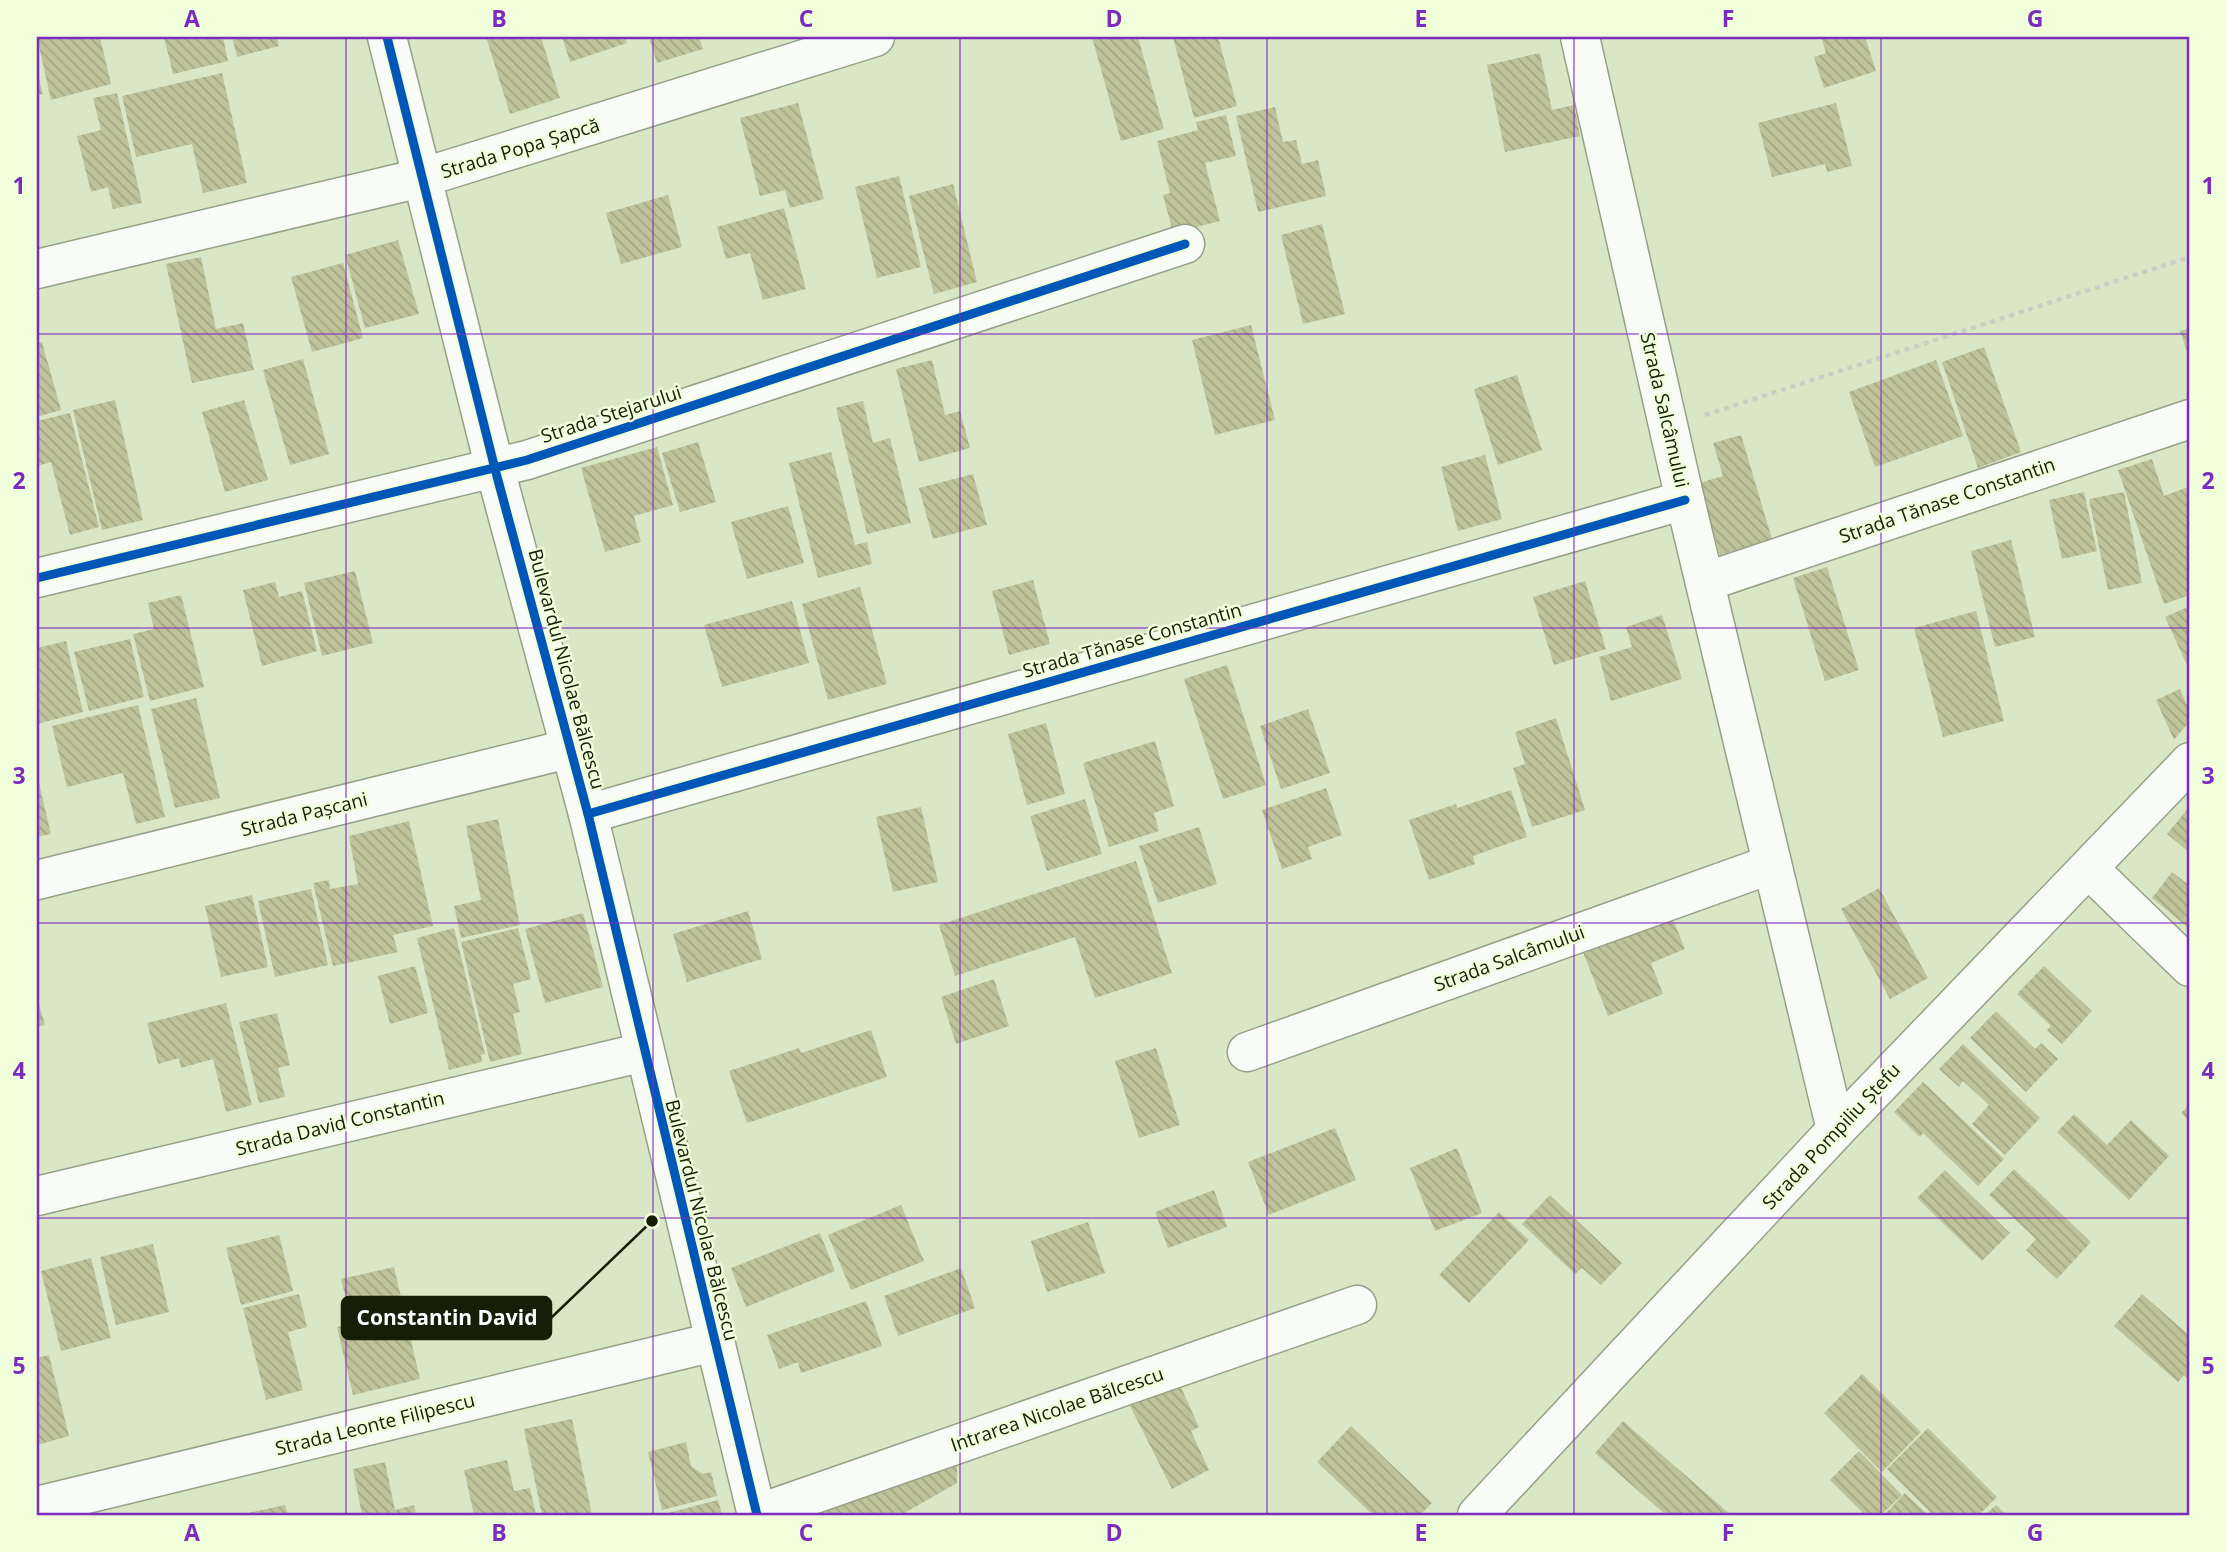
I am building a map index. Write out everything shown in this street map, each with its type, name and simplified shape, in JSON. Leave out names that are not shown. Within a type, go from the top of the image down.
[{"type":"street","name":"Bulevardul Nicolae Bălcescu","points":[[387,37],[495,469],[572,748],[757,1515]]},
{"type":"street","name":"Strada Popa Șapcă","points":[[37,269],[421,178],[875,37]]},
{"type":"street","name":"Strada Salcâmului","points":[[1580,37],[1685,500],[1836,1130]]},
{"type":"street","name":"Strada Stejarului","points":[[37,578],[495,469],[1185,244]]},
{"type":"street","name":"Strada Tănase Constantin","points":[[1705,582],[2190,419]]},
{"type":"street","name":"Strada Tănase Constantin","points":[[588,814],[1685,500]]},
{"type":"street","name":"Strada Pașcani","points":[[37,880],[572,748]]},
{"type":"street","name":"Strada Pompiliu Ștefu","points":[[1477,1515],[1836,1130],[2190,762]]},
{"type":"street","name":"Strada Salcâmului","points":[[1247,1052],[1772,864]]},
{"type":"street","points":[[2089,869],[2190,967]]},
{"type":"street","name":"Strada David Constantin","points":[[37,1196],[644,1052]]},
{"type":"street","name":"Intrarea Nicolae Bălcescu","points":[[757,1515],[1357,1305]]},
{"type":"street","name":"Strada Leonte Filipescu","points":[[37,1506],[714,1342]]},
{"type":"path","points":[[1668,427],[2190,257]]},
{"type":"building","points":[[37,37],[100,37],[111,84],[51,100]]},
{"type":"building","points":[[164,37],[223,37],[228,61],[173,74]]},
{"type":"building","points":[[232,37],[277,37],[279,46],[237,57]]},
{"type":"building","points":[[486,37],[541,37],[560,98],[510,114]]},
{"type":"building","points":[[562,37],[625,37],[627,43],[570,62]]},
{"type":"building","points":[[649,37],[699,37],[703,49],[657,63]]},
{"type":"building","points":[[1092,37],[1138,37],[1164,129],[1121,141]]},
{"type":"building","points":[[1173,37],[1218,37],[1237,106],[1194,118]]},
{"type":"building","points":[[1821,37],[1865,37],[1876,71],[1824,88],[1814,57],[1826,53]]},
{"type":"building","points":[[1540,53],[1552,110],[1574,105],[1580,136],[1505,152],[1487,65]]},
{"type":"building","points":[[37,72],[43,94],[37,95]]},
{"type":"building","points":[[222,73],[247,183],[203,193],[192,144],[136,157],[122,96]]},
{"type":"building","points":[[117,93],[142,203],[113,209],[108,187],[91,192],[77,136],[101,130],[93,98]]},
{"type":"building","points":[[798,103],[824,199],[790,208],[785,190],[760,196],[740,118]]},
{"type":"building","points":[[1836,103],[1852,166],[1827,172],[1825,164],[1772,177],[1758,123]]},
{"type":"building","points":[[1275,107],[1283,142],[1296,140],[1302,164],[1318,160],[1326,196],[1258,212],[1236,116]]},
{"type":"building","points":[[1226,115],[1236,156],[1205,163],[1220,221],[1173,233],[1163,195],[1170,193],[1157,141],[1198,130],[1196,122]]},
{"type":"building","points":[[899,176],[921,267],[877,278],[855,187]]},
{"type":"building","points":[[953,184],[977,282],[934,294],[909,196]]},
{"type":"building","points":[[668,195],[682,247],[621,264],[606,213]]},
{"type":"building","points":[[784,208],[806,289],[763,300],[750,253],[726,259],[717,227]]},
{"type":"building","points":[[1322,224],[1345,314],[1303,324],[1281,235]]},
{"type":"building","points":[[398,240],[419,314],[365,328],[345,255]]},
{"type":"building","points":[[201,257],[216,329],[243,323],[254,370],[192,383],[166,264]]},
{"type":"building","points":[[343,263],[363,338],[312,352],[291,277]]},
{"type":"building","points":[[1251,325],[1275,420],[1215,435],[1192,340]]},
{"type":"building","points":[[2190,328],[2190,361],[2180,331]]},
{"type":"building","points":[[42,342],[61,410],[37,417],[37,344]]},
{"type":"building","points":[[1984,347],[2021,452],[1978,468],[1942,362]]},
{"type":"building","points":[[303,359],[329,454],[290,465],[263,370]]},
{"type":"building","points":[[932,360],[945,415],[960,411],[970,448],[919,462],[896,369]]},
{"type":"building","points":[[1936,360],[1963,436],[1875,467],[1849,392]]},
{"type":"building","points":[[1517,375],[1542,450],[1498,465],[1474,389]]},
{"type":"building","points":[[115,400],[143,520],[102,530],[73,410]]},
{"type":"building","points":[[244,400],[268,480],[225,492],[202,412]]},
{"type":"building","points":[[863,401],[873,443],[890,438],[911,523],[867,534],[836,408]]},
{"type":"building","points":[[70,413],[99,527],[70,535],[51,462],[37,466],[37,421]]},
{"type":"building","points":[[1741,435],[1772,539],[1720,555],[1699,483],[1723,476],[1713,443]]},
{"type":"building","points":[[698,442],[716,502],[680,512],[662,453]]},
{"type":"building","points":[[657,447],[673,505],[634,516],[641,542],[605,552],[581,468]]},
{"type":"building","points":[[831,452],[855,545],[867,542],[872,564],[818,578],[789,463]]},
{"type":"building","points":[[1485,455],[1502,519],[1458,531],[1441,467]]},
{"type":"building","points":[[2152,459],[2164,496],[2190,486],[2190,595],[2164,604],[2118,470]]},
{"type":"building","points":[[973,474],[987,525],[933,539],[919,488]]},
{"type":"building","points":[[2084,492],[2097,551],[2062,559],[2049,500]]},
{"type":"building","points":[[2124,492],[2142,583],[2108,590],[2089,499]]},
{"type":"building","points":[[788,506],[804,563],[747,579],[731,522]]},
{"type":"building","points":[[2011,540],[2035,637],[1995,647],[1971,551]]},
{"type":"building","points":[[1827,567],[1859,670],[1825,681],[1793,578]]},
{"type":"building","points":[[355,571],[373,643],[322,656],[304,583]]},
{"type":"building","points":[[1033,580],[1050,644],[1009,655],[992,591]]},
{"type":"building","points":[[1585,581],[1606,649],[1554,665],[1533,597]]},
{"type":"building","points":[[275,582],[279,597],[302,591],[317,651],[262,666],[243,590]]},
{"type":"building","points":[[860,587],[887,684],[828,700],[802,604]]},
{"type":"building","points":[[181,595],[204,687],[150,701],[133,634],[154,629],[148,603]]},
{"type":"building","points":[[792,601],[809,663],[722,687],[704,625]]},
{"type":"building","points":[[2190,606],[2190,661],[2186,663],[2165,617]]},
{"type":"building","points":[[1976,611],[2004,721],[1943,737],[1914,628]]},
{"type":"building","points":[[1662,615],[1682,679],[1611,701],[1599,657],[1632,647],[1626,627]]},
{"type":"building","points":[[130,639],[144,697],[89,711],[74,652]]},
{"type":"building","points":[[66,641],[83,712],[37,724],[37,648]]},
{"type":"building","points":[[1227,665],[1266,785],[1223,799],[1184,679]]},
{"type":"building","points":[[2180,689],[2190,713],[2190,721],[2174,740],[2156,700]]},
{"type":"building","points":[[196,698],[220,798],[175,808],[151,709]]},
{"type":"building","points":[[138,705],[165,817],[136,824],[123,773],[67,787],[52,726]]},
{"type":"building","points":[[1308,709],[1330,773],[1281,789],[1260,726]]},
{"type":"building","points":[[1556,718],[1585,810],[1532,827],[1513,768],[1525,764],[1515,732]]},
{"type":"building","points":[[1046,723],[1065,794],[1027,805],[1008,734]]},
{"type":"building","points":[[1155,741],[1174,806],[1154,813],[1159,831],[1109,847],[1083,763]]},
{"type":"building","points":[[37,780],[51,834],[37,837]]},
{"type":"building","points":[[1326,788],[1342,835],[1308,847],[1312,859],[1282,869],[1262,810]]},
{"type":"building","points":[[1511,790],[1527,837],[1473,856],[1475,864],[1429,880],[1409,820]]},
{"type":"building","points":[[1085,799],[1102,854],[1047,871],[1030,816]]},
{"type":"building","points":[[2190,806],[2190,853],[2167,834]]},
{"type":"building","points":[[921,807],[938,882],[893,892],[876,817]]},
{"type":"building","points":[[498,819],[520,925],[461,938],[454,906],[481,900],[466,826]]},
{"type":"building","points":[[409,821],[433,926],[393,935],[398,952],[333,966],[313,883],[329,880],[330,889],[358,884],[349,836]]},
{"type":"building","points":[[1199,827],[1217,884],[1158,903],[1139,846]]},
{"type":"building","points":[[1136,861],[1172,973],[1095,998],[1075,937],[955,976],[939,925]]},
{"type":"building","points":[[2172,872],[2190,886],[2190,929],[2152,898]]},
{"type":"building","points":[[1879,888],[1928,978],[1890,999],[1841,909]]},
{"type":"building","points":[[311,889],[328,965],[275,977],[258,901]]},
{"type":"building","points":[[252,895],[268,967],[221,977],[205,906]]},
{"type":"building","points":[[1668,907],[1685,949],[1651,963],[1663,994],[1608,1016],[1579,942]]},
{"type":"building","points":[[748,911],[762,959],[687,982],[673,934]]},
{"type":"building","points":[[583,913],[603,987],[545,1003],[525,929]]},
{"type":"building","points":[[454,928],[485,1054],[481,1055],[482,1062],[449,1070],[417,938]]},
{"type":"building","points":[[518,928],[531,979],[513,984],[520,1012],[513,1014],[522,1054],[490,1062],[461,942]]},
{"type":"building","points":[[415,966],[428,1013],[390,1024],[378,976]]},
{"type":"building","points":[[2044,966],[2092,1011],[2062,1044],[2047,1030],[2051,1026],[2017,994]]},
{"type":"building","points":[[994,979],[1009,1026],[956,1044],[941,997]]},
{"type":"building","points":[[37,997],[45,1025],[37,1027]]},
{"type":"building","points":[[226,1003],[252,1105],[226,1112],[213,1059],[181,1068],[179,1058],[158,1064],[147,1023]]},
{"type":"building","points":[[1996,1011],[2035,1049],[2041,1043],[2058,1059],[2026,1092],[1970,1038]]},
{"type":"building","points":[[277,1013],[290,1065],[278,1068],[285,1097],[259,1103],[239,1022]]},
{"type":"building","points":[[871,1030],[887,1077],[747,1123],[729,1071],[799,1048],[801,1053]]},
{"type":"building","points":[[1963,1044],[2040,1118],[2005,1155],[1972,1124],[1989,1105],[1963,1081],[1959,1087],[1939,1069]]},
{"type":"building","points":[[1156,1048],[1180,1125],[1139,1138],[1115,1061]]},
{"type":"building","points":[[1923,1082],[2004,1159],[1978,1186],[1923,1133],[1920,1137],[1894,1112]]},
{"type":"building","points":[[2190,1104],[2190,1122],[2181,1113]]},
{"type":"building","points":[[2074,1114],[2107,1145],[2131,1120],[2169,1156],[2129,1200],[2057,1132]]},
{"type":"building","points":[[1335,1128],[1356,1180],[1269,1215],[1248,1162]]},
{"type":"building","points":[[1457,1148],[1482,1213],[1435,1231],[1410,1168]]},
{"type":"building","points":[[2014,1169],[2091,1242],[2057,1279],[2026,1250],[2036,1239],[1989,1195]]},
{"type":"building","points":[[1945,1170],[2010,1233],[1982,1261],[1917,1198]]},
{"type":"building","points":[[1214,1190],[1227,1227],[1168,1248],[1155,1212]]},
{"type":"building","points":[[1550,1195],[1622,1263],[1601,1285],[1582,1268],[1575,1274],[1522,1224]]},
{"type":"building","points":[[901,1205],[924,1261],[851,1290],[828,1235]]},
{"type":"building","points":[[1499,1212],[1529,1240],[1469,1303],[1439,1275]]},
{"type":"building","points":[[1088,1222],[1105,1273],[1047,1292],[1031,1241]]},
{"type":"building","points":[[820,1233],[835,1271],[746,1307],[731,1268]]},
{"type":"building","points":[[279,1235],[293,1291],[241,1305],[226,1248]]},
{"type":"building","points":[[153,1244],[169,1312],[116,1325],[100,1257]]},
{"type":"building","points":[[91,1258],[111,1338],[61,1351],[41,1271]]},
{"type":"building","points":[[394,1267],[420,1379],[353,1395],[337,1327],[352,1323],[341,1279]]},
{"type":"building","points":[[961,1268],[975,1308],[898,1336],[884,1296]]},
{"type":"building","points":[[299,1294],[307,1327],[288,1332],[303,1390],[266,1400],[243,1308]]},
{"type":"building","points":[[2142,1294],[2190,1336],[2190,1381],[2184,1375],[2178,1382],[2114,1326]]},
{"type":"building","points":[[866,1301],[882,1346],[801,1373],[798,1362],[779,1369],[767,1335]]},
{"type":"building","points":[[49,1355],[69,1436],[37,1445],[37,1358]]},
{"type":"building","points":[[1862,1374],[1921,1432],[1882,1472],[1824,1413]]},
{"type":"building","points":[[1179,1383],[1199,1427],[1191,1431],[1209,1470],[1172,1489],[1130,1406]]},
{"type":"building","points":[[572,1419],[592,1515],[542,1515],[524,1429]]},
{"type":"building","points":[[1623,1421],[1731,1515],[1666,1515],[1595,1453]]},
{"type":"building","points":[[1351,1426],[1432,1503],[1420,1515],[1373,1515],[1317,1462]]},
{"type":"building","points":[[1928,1428],[1997,1497],[1979,1515],[1933,1515],[1887,1469]]},
{"type":"building","points":[[686,1442],[691,1466],[703,1474],[711,1472],[717,1496],[662,1510],[648,1452]]},
{"type":"building","points":[[1859,1451],[1902,1495],[1881,1515],[1865,1515],[1830,1480]]},
{"type":"building","points":[[955,1459],[957,1483],[901,1515],[811,1515]]},
{"type":"building","points":[[507,1460],[514,1491],[530,1488],[536,1515],[474,1515],[464,1470]]},
{"type":"building","points":[[385,1462],[395,1510],[414,1505],[416,1515],[362,1515],[353,1469]]},
{"type":"building","points":[[1905,1493],[1928,1515],[1884,1515]]},
{"type":"building","points":[[718,1500],[722,1515],[664,1515],[664,1514]]},
{"type":"building","points":[[285,1505],[288,1515],[244,1514]]},
{"type":"building","points":[[1996,1505],[2007,1515],[1985,1515]]},
{"type":"cycle path","points":[[387,37],[495,469],[588,814],[757,1515]]},
{"type":"cycle path","points":[[37,578],[527,460],[1185,244]]},
{"type":"cycle path","points":[[588,814],[1685,500]]},
{"type":"place","name":"Constantin David","points":[[652,1221]]}]
